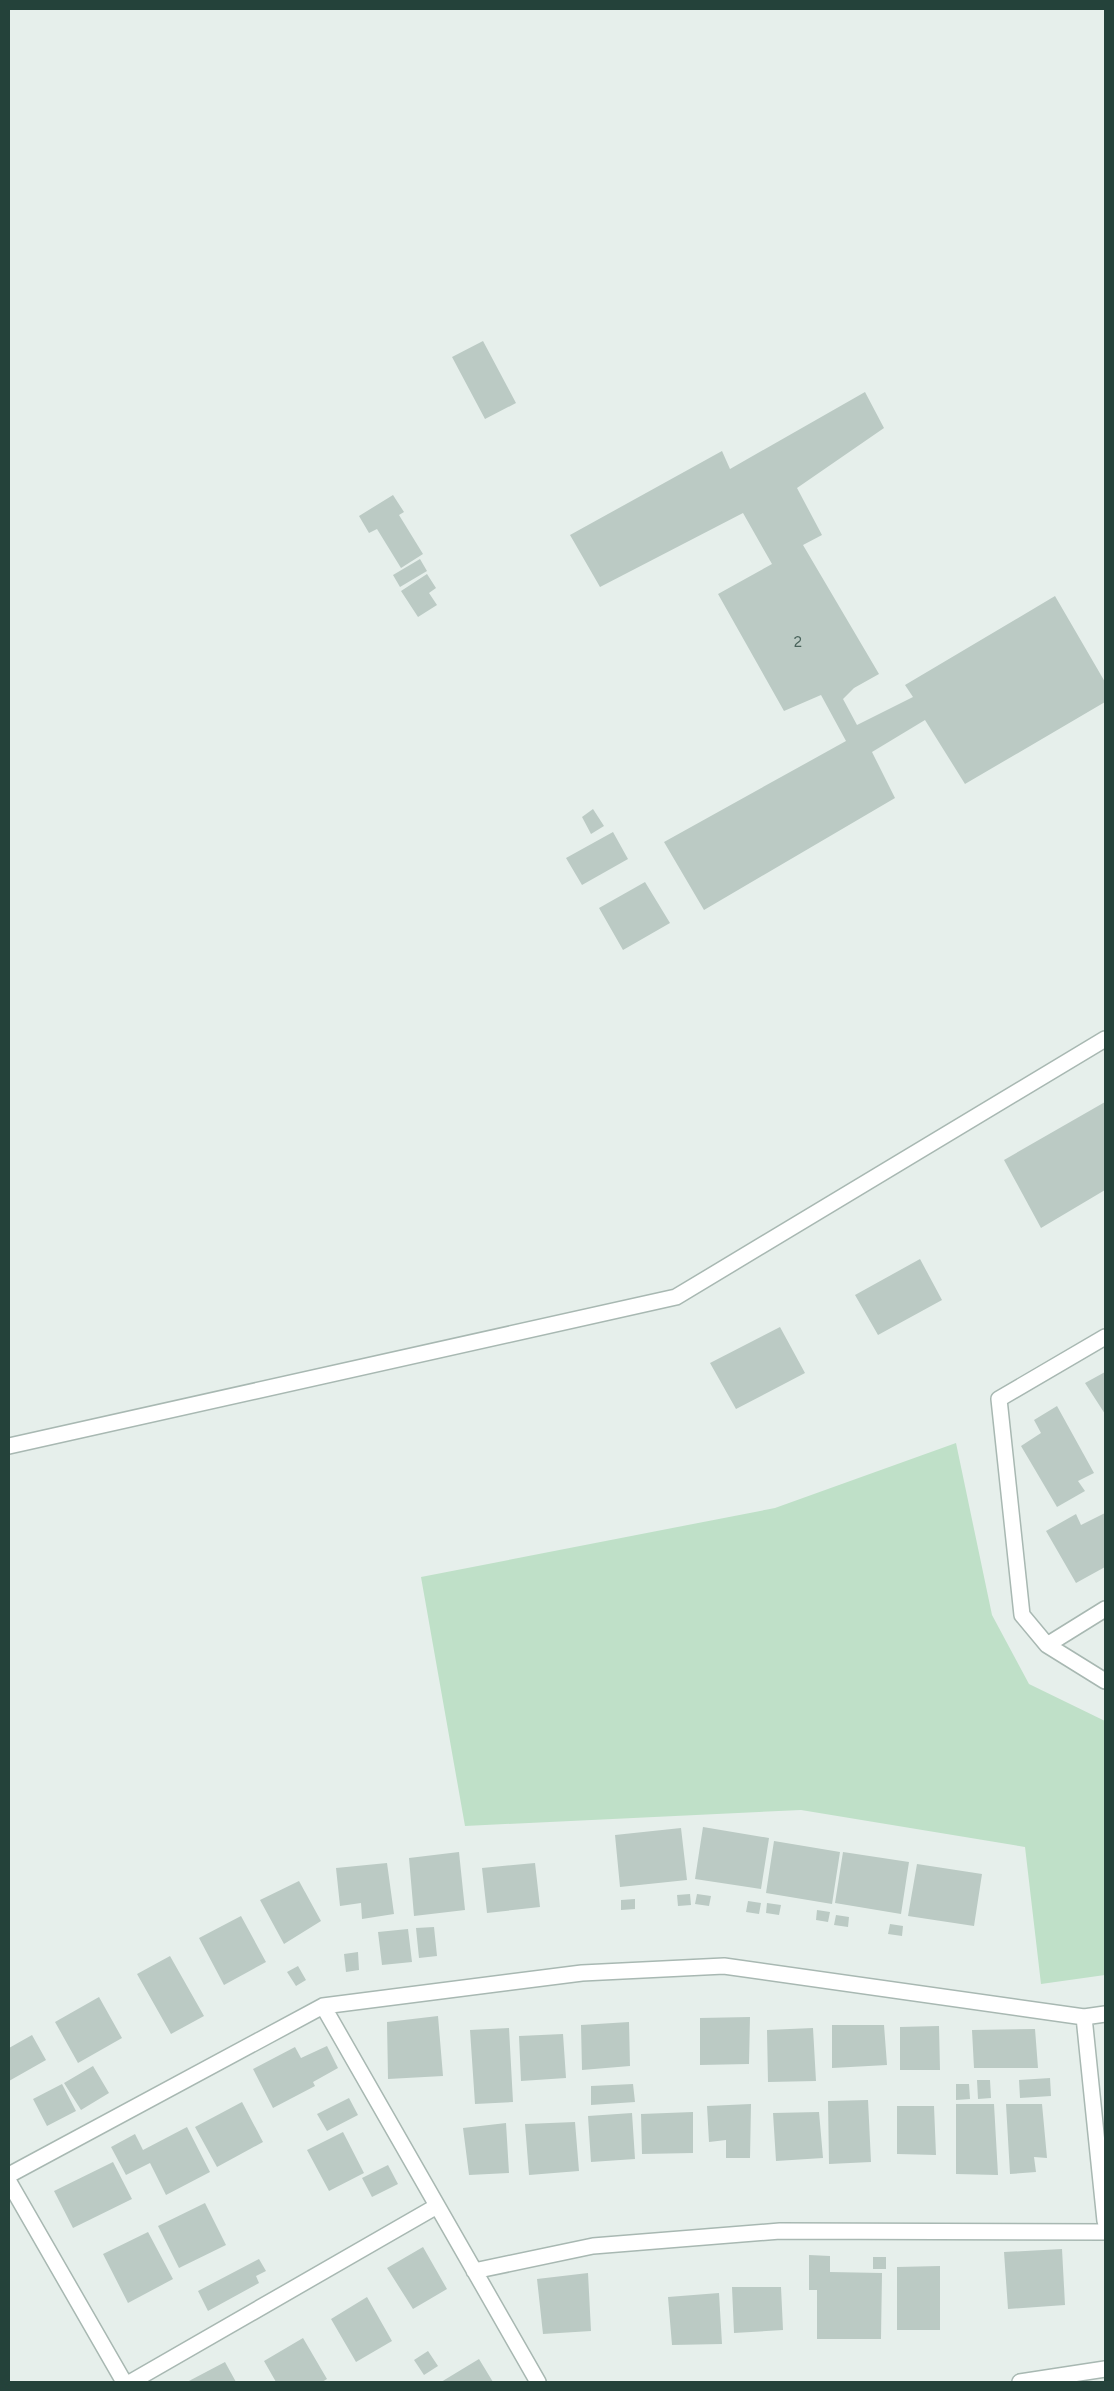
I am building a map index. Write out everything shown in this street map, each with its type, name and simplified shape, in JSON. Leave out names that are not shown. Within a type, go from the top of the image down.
[{"type":"street","points":[[9,1446],[676,1297],[1105,1039]]},
{"type":"street","points":[[1105,1337],[1000,1399],[1022,1615],[1047,1644],[1105,1681]]},
{"type":"street","points":[[1047,1644],[1105,1609]]},
{"type":"street","points":[[9,2175],[323,2006],[582,1973],[724,1966],[1084,2017],[1105,2014]]},
{"type":"street","points":[[323,2006],[538,2382]]},
{"type":"street","points":[[1084,2017],[1105,2221]]},
{"type":"street","points":[[9,2182],[124,2382]]},
{"type":"street","points":[[131,2382],[437,2206]]},
{"type":"street","points":[[474,2271],[593,2246],[780,2232],[1105,2232]]},
{"type":"street","points":[[1020,2382],[1105,2369]]},
{"type":"green space","points":[[956,1443],[992,1615],[1029,1684],[1105,1721],[1105,1975],[1041,1984],[1025,1847],[801,1810],[465,1826],[421,1577],[775,1508]]},
{"type":"building","points":[[483,341],[516,403],[485,419],[452,357]]},
{"type":"building","points":[[865,392],[884,428],[797,488],[822,535],[803,545],[879,674],[854,688],[843,699],[857,725],[913,697],[905,685],[1055,596],[1105,682],[1105,702],[965,784],[925,720],[872,752],[895,798],[704,910],[664,842],[846,741],[821,695],[784,711],[718,594],[772,564],[743,513],[600,587],[570,535],[722,451],[730,469]]},
{"type":"building","points":[[393,495],[404,512],[399,515],[423,554],[401,568],[377,529],[369,533],[359,516]]},
{"type":"building","points":[[420,559],[427,571],[400,587],[393,575]]},
{"type":"building","points":[[427,574],[436,588],[429,593],[437,605],[418,617],[401,591]]},
{"type":"building","points":[[593,809],[604,826],[591,834],[582,817]]},
{"type":"building","points":[[613,832],[628,859],[582,885],[566,858]]},
{"type":"building","points":[[645,882],[670,923],[623,950],[599,908]]},
{"type":"building","points":[[1105,1102],[1105,1190],[1041,1228],[1004,1160]]},
{"type":"building","points":[[920,1259],[942,1300],[878,1335],[855,1295]]},
{"type":"building","points":[[780,1327],[805,1373],[736,1409],[710,1363]]},
{"type":"building","points":[[1105,1372],[1105,1414],[1085,1383]]},
{"type":"building","points":[[1057,1406],[1094,1473],[1078,1481],[1085,1491],[1057,1507],[1021,1446],[1041,1433],[1034,1420]]},
{"type":"building","points":[[1105,1513],[1105,1567],[1076,1583],[1046,1531],[1076,1514],[1081,1525]]},
{"type":"building","points":[[703,1827],[769,1838],[761,1889],[695,1879]]},
{"type":"building","points":[[681,1828],[687,1880],[620,1887],[615,1835]]},
{"type":"building","points":[[774,1841],[840,1852],[832,1904],[766,1893]]},
{"type":"building","points":[[459,1852],[465,1910],[414,1916],[409,1858]]},
{"type":"building","points":[[843,1852],[909,1862],[901,1914],[835,1903]]},
{"type":"building","points":[[387,1863],[394,1914],[362,1919],[361,1903],[340,1906],[336,1868]]},
{"type":"building","points":[[535,1863],[540,1907],[487,1913],[482,1868]]},
{"type":"building","points":[[917,1864],[982,1874],[974,1926],[908,1916]]},
{"type":"building","points":[[299,1881],[321,1921],[284,1944],[260,1900]]},
{"type":"building","points":[[690,1894],[691,1905],[678,1906],[677,1895]]},
{"type":"building","points":[[697,1894],[711,1896],[709,1906],[695,1904]]},
{"type":"building","points":[[635,1899],[635,1909],[621,1910],[621,1900]]},
{"type":"building","points":[[748,1901],[761,1903],[759,1914],[746,1912]]},
{"type":"building","points":[[767,1903],[781,1905],[779,1915],[766,1913]]},
{"type":"building","points":[[817,1910],[830,1912],[828,1922],[816,1920]]},
{"type":"building","points":[[836,1915],[849,1917],[848,1927],[834,1925]]},
{"type":"building","points":[[241,1916],[266,1962],[224,1985],[199,1938]]},
{"type":"building","points":[[890,1924],[903,1926],[902,1936],[888,1934]]},
{"type":"building","points":[[434,1927],[437,1956],[419,1958],[416,1928]]},
{"type":"building","points":[[408,1929],[412,1962],[382,1965],[378,1932]]},
{"type":"building","points":[[358,1952],[359,1970],[346,1972],[344,1954]]},
{"type":"building","points":[[170,1956],[204,2016],[171,2034],[137,1974]]},
{"type":"building","points":[[298,1966],[306,1980],[296,1986],[287,1972]]},
{"type":"building","points":[[99,1997],[122,2038],[78,2063],[55,2022]]},
{"type":"building","points":[[438,2016],[443,2076],[388,2079],[387,2022]]},
{"type":"building","points":[[750,2017],[749,2064],[700,2065],[700,2018]]},
{"type":"building","points":[[629,2022],[630,2066],[582,2070],[581,2025]]},
{"type":"building","points":[[832,2025],[884,2025],[887,2065],[832,2068]]},
{"type":"building","points":[[939,2026],[940,2070],[900,2070],[900,2027]]},
{"type":"building","points":[[509,2028],[513,2102],[475,2104],[470,2030]]},
{"type":"building","points":[[813,2028],[816,2081],[768,2082],[767,2030]]},
{"type":"building","points":[[1035,2029],[1038,2068],[974,2068],[972,2030]]},
{"type":"building","points":[[563,2034],[566,2078],[521,2081],[519,2036]]},
{"type":"building","points":[[32,2035],[46,2060],[9,2081],[9,2048]]},
{"type":"building","points":[[327,2046],[338,2068],[313,2082],[315,2086],[273,2108],[253,2069],[295,2047],[301,2058]]},
{"type":"building","points":[[93,2066],[109,2093],[81,2110],[64,2083]]},
{"type":"building","points":[[1050,2078],[1051,2096],[1020,2098],[1019,2080]]},
{"type":"building","points":[[977,2080],[990,2080],[991,2098],[978,2099]]},
{"type":"building","points":[[62,2084],[76,2111],[47,2126],[33,2099]]},
{"type":"building","points":[[633,2084],[635,2102],[591,2105],[591,2086]]},
{"type":"building","points":[[956,2084],[969,2084],[970,2099],[956,2100]]},
{"type":"building","points":[[349,2098],[358,2115],[327,2131],[317,2114]]},
{"type":"building","points":[[868,2100],[871,2162],[829,2164],[828,2101]]},
{"type":"building","points":[[242,2102],[263,2142],[217,2167],[195,2127]]},
{"type":"building","points":[[751,2104],[750,2158],[726,2158],[726,2140],[709,2142],[707,2106]]},
{"type":"building","points":[[956,2104],[994,2104],[998,2175],[956,2174]]},
{"type":"building","points":[[1006,2104],[1042,2104],[1047,2158],[1034,2157],[1036,2172],[1010,2174]]},
{"type":"building","points":[[897,2106],[934,2106],[936,2155],[897,2154]]},
{"type":"building","points":[[693,2112],[693,2153],[642,2154],[641,2114]]},
{"type":"building","points":[[819,2112],[823,2158],[776,2161],[773,2113]]},
{"type":"building","points":[[632,2113],[635,2159],[591,2162],[588,2116]]},
{"type":"building","points":[[575,2122],[579,2171],[529,2175],[525,2124]]},
{"type":"building","points":[[506,2123],[509,2173],[469,2175],[463,2128]]},
{"type":"building","points":[[187,2127],[210,2172],[166,2195],[150,2163],[126,2175],[111,2147],[135,2134],[143,2150]]},
{"type":"building","points":[[343,2132],[364,2173],[329,2191],[307,2150]]},
{"type":"building","points":[[113,2162],[132,2199],[73,2228],[54,2191]]},
{"type":"building","points":[[388,2165],[398,2184],[372,2197],[362,2178]]},
{"type":"building","points":[[205,2203],[226,2245],[179,2268],[158,2226]]},
{"type":"building","points":[[148,2232],[173,2279],[128,2303],[103,2254]]},
{"type":"building","points":[[423,2247],[447,2289],[413,2309],[387,2268]]},
{"type":"building","points":[[1062,2249],[1065,2305],[1008,2309],[1004,2252]]},
{"type":"building","points":[[809,2255],[830,2256],[830,2272],[882,2273],[881,2339],[817,2339],[817,2290],[809,2290]]},
{"type":"building","points":[[873,2257],[886,2257],[886,2269],[873,2269]]},
{"type":"building","points":[[259,2259],[266,2271],[256,2276],[259,2283],[208,2311],[198,2291]]},
{"type":"building","points":[[940,2266],[940,2330],[897,2330],[897,2267]]},
{"type":"building","points":[[588,2273],[591,2331],[543,2334],[537,2279]]},
{"type":"building","points":[[732,2287],[781,2287],[783,2330],[734,2333]]},
{"type":"building","points":[[719,2293],[722,2344],[672,2345],[668,2297]]},
{"type":"building","points":[[367,2297],[392,2341],[356,2362],[331,2319]]},
{"type":"building","points":[[303,2338],[327,2379],[322,2382],[276,2382],[264,2361]]},
{"type":"building","points":[[428,2351],[438,2366],[424,2375],[414,2360]]},
{"type":"building","points":[[479,2359],[493,2382],[441,2382]]},
{"type":"building","points":[[225,2362],[236,2382],[187,2382]]}]
